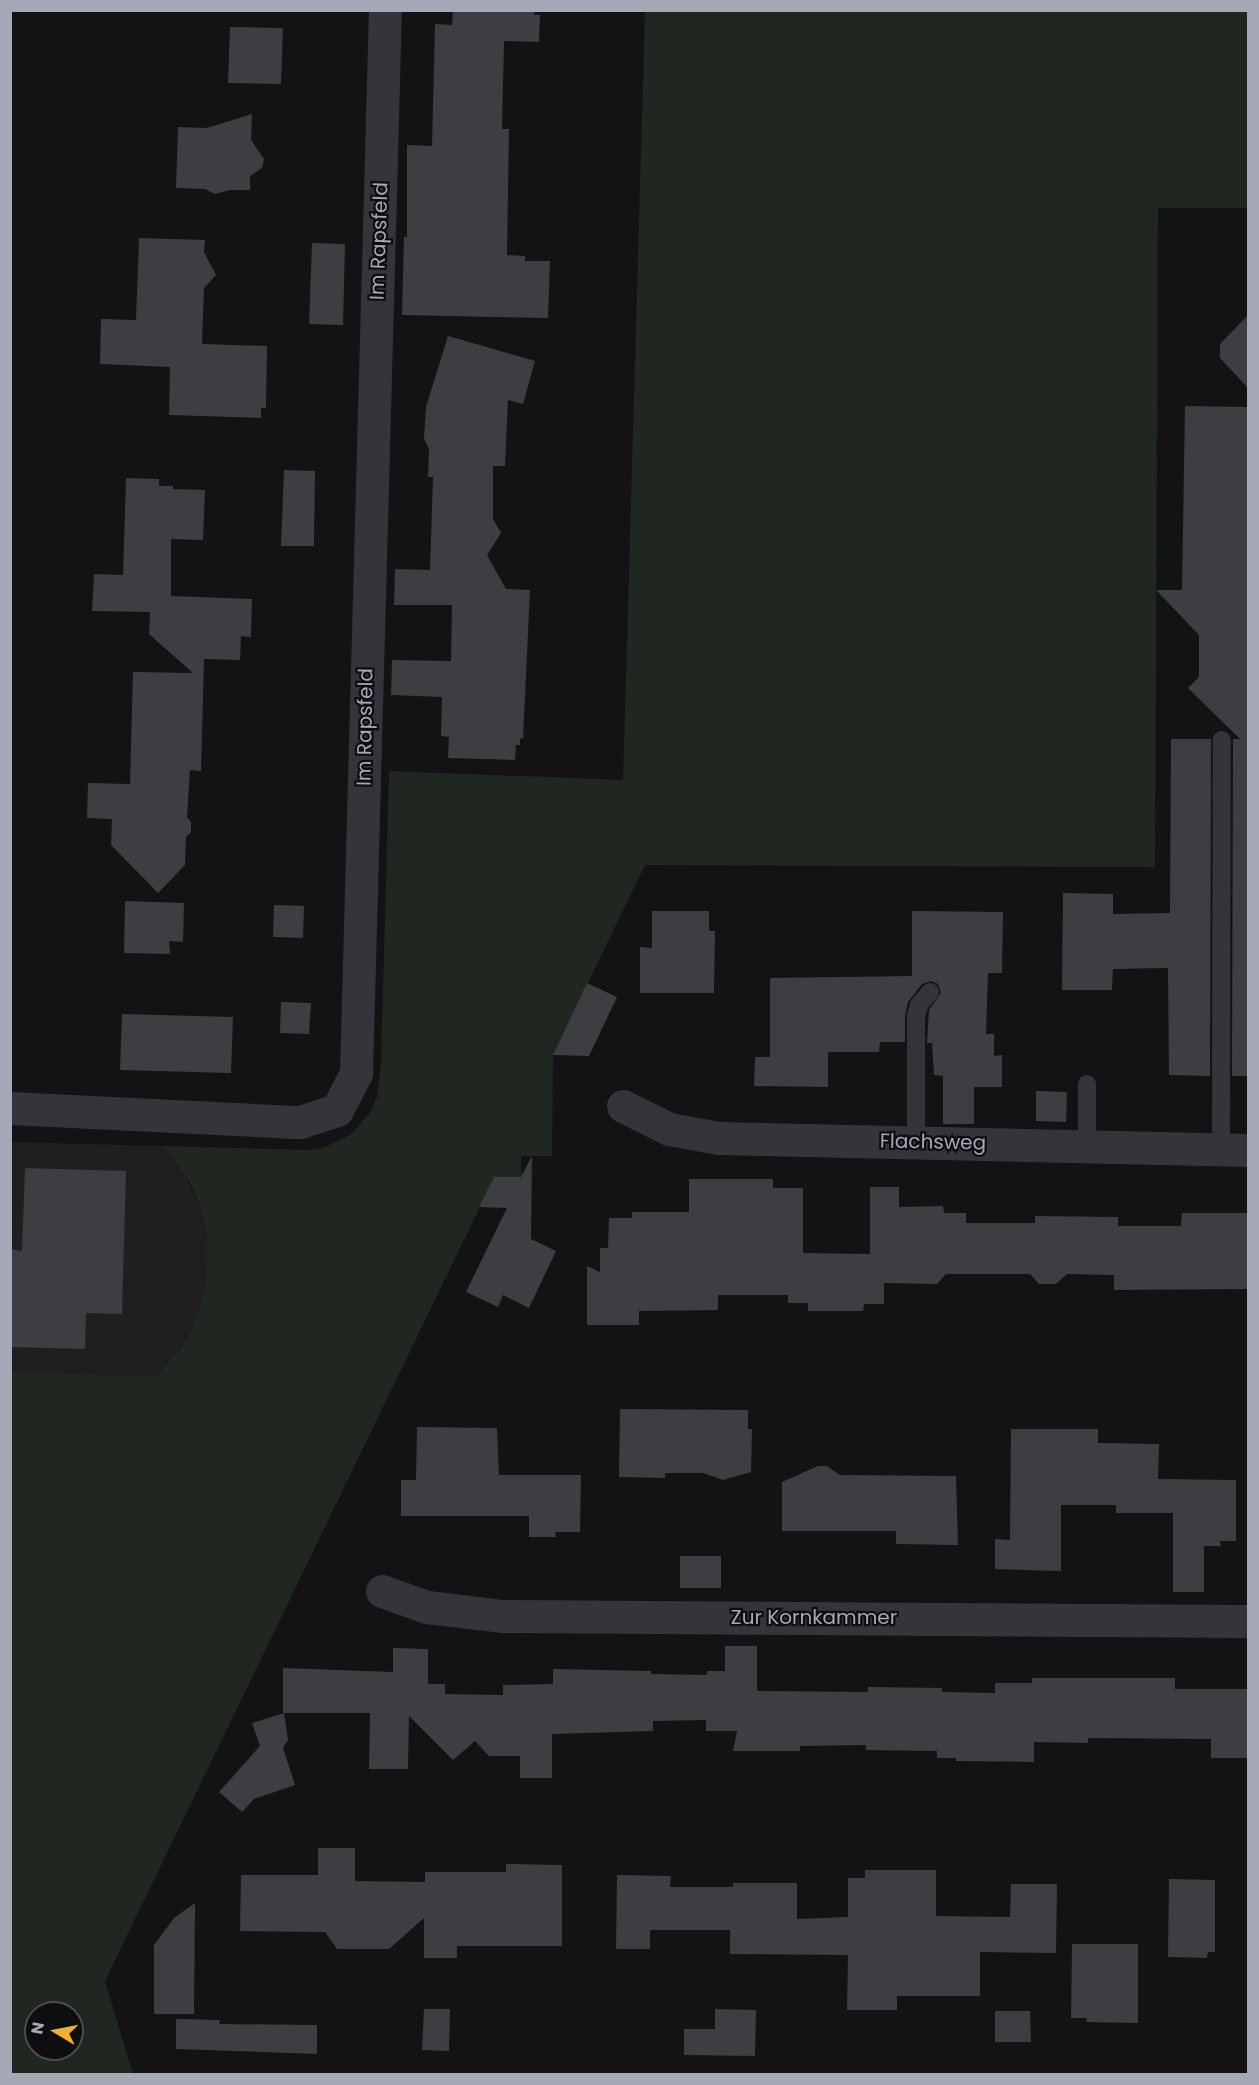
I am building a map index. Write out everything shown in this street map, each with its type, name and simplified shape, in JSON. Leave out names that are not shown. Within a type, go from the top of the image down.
[{"type":"street","name":"Im Rapsfeld","points":[[10,1108],[300,1122],[337,1110],[356,1073],[385,10]]},
{"type":"street","name":"Flachsweg","points":[[623,1106],[669,1129],[718,1138],[1235,1150]]},
{"type":"street","name":"Zur Kornkammer","points":[[382,1591],[427,1607],[503,1616],[1248,1621]]},
{"type":"lane","points":[[1222,740],[1235,1150]]},
{"type":"lane","points":[[916,1141],[916,1016],[919,1005],[930,992]]},
{"type":"lane","points":[[1087,1084],[1087,1146]]},
{"type":"shaded area","points":[[645,11],[1248,11],[1248,208],[1158,208],[1155,867],[645,865],[553,1055],[552,1156],[521,1156],[521,1177],[494,1178],[105,1981],[133,2074],[11,2074],[11,1372],[157,1376],[182,1346],[192,1329],[206,1285],[207,1236],[201,1209],[190,1183],[164,1146],[309,1150],[323,1148],[350,1135],[370,1113],[377,1097],[381,1064],[389,771],[623,780]]},
{"type":"shaded area","points":[[11,1142],[164,1146],[180,1165],[201,1209],[207,1236],[206,1285],[192,1329],[171,1362],[157,1376],[11,1372]]},
{"type":"building","points":[[453,10],[535,10],[534,15],[540,15],[539,42],[504,41],[502,129],[509,129],[507,255],[525,256],[525,261],[550,261],[548,318],[402,315],[404,237],[407,237],[407,145],[432,146],[435,24],[452,25]]},
{"type":"building","points":[[230,27],[283,28],[281,84],[228,83]]},
{"type":"building","points":[[252,114],[251,140],[264,159],[262,168],[250,176],[250,190],[230,190],[215,194],[205,189],[176,188],[178,127],[207,128]]},
{"type":"building","points":[[139,238],[205,240],[204,252],[216,275],[204,288],[202,344],[267,346],[266,408],[261,408],[261,418],[169,415],[170,367],[100,364],[101,319],[136,320]]},
{"type":"building","points":[[312,243],[345,244],[343,325],[309,324]]},
{"type":"building","points":[[1248,315],[1248,388],[1220,358],[1220,344]]},
{"type":"building","points":[[448,336],[535,361],[523,404],[508,400],[505,466],[493,466],[493,519],[501,533],[487,555],[506,589],[530,590],[523,739],[520,738],[520,745],[516,745],[515,760],[448,758],[449,737],[441,736],[442,697],[391,695],[392,660],[451,661],[452,605],[394,605],[395,569],[430,570],[433,477],[428,477],[429,449],[424,439],[426,407]]},
{"type":"building","points":[[1185,406],[1248,407],[1248,1076],[1232,1076],[1233,739],[1240,739],[1188,688],[1199,677],[1199,635],[1156,590],[1182,590]]},
{"type":"building","points":[[284,470],[315,471],[314,546],[281,546]]},
{"type":"building","points":[[126,478],[159,479],[159,486],[205,490],[203,540],[171,539],[171,596],[252,599],[251,637],[241,636],[240,660],[204,659],[201,771],[190,770],[187,817],[191,822],[191,832],[186,837],[185,865],[158,893],[111,845],[112,819],[87,818],[88,783],[130,784],[133,672],[193,673],[149,634],[150,612],[92,611],[94,574],[123,575]]},
{"type":"building","points":[[1171,739],[1211,739],[1210,1076],[1169,1075],[1168,968],[1113,969],[1112,990],[1062,990],[1063,893],[1113,894],[1113,914],[1170,913]]},
{"type":"building","points":[[125,901],[184,903],[183,942],[169,941],[170,954],[124,953]]},
{"type":"building","points":[[274,905],[304,906],[303,938],[273,937]]},
{"type":"building","points":[[652,911],[709,911],[709,931],[715,931],[714,993],[640,993],[640,947],[652,948]]},
{"type":"building","points":[[912,911],[1003,912],[1002,973],[988,973],[986,1034],[994,1034],[994,1056],[1002,1055],[1002,1087],[974,1087],[974,1124],[943,1124],[943,1076],[934,1075],[932,1043],[927,1043],[929,1010],[941,993],[938,984],[931,981],[922,984],[908,1002],[905,1016],[905,1042],[880,1042],[879,1052],[828,1052],[828,1087],[754,1086],[755,1057],[770,1057],[770,978],[912,976]]},
{"type":"building","points":[[587,983],[617,997],[589,1056],[553,1055]]},
{"type":"building","points":[[281,1002],[311,1003],[309,1034],[280,1033]]},
{"type":"building","points":[[122,1014],[233,1017],[231,1073],[120,1070]]},
{"type":"building","points":[[1036,1091],[1067,1092],[1066,1122],[1036,1121]]},
{"type":"building","points":[[532,1156],[531,1239],[556,1251],[529,1308],[503,1295],[498,1307],[466,1292],[507,1208],[479,1207],[494,1177],[521,1177]]},
{"type":"building","points":[[25,1168],[126,1171],[122,1314],[86,1313],[85,1349],[10,1347],[10,1249],[22,1251]]},
{"type":"building","points":[[689,1179],[773,1179],[773,1188],[803,1188],[803,1253],[870,1254],[870,1187],[899,1187],[899,1207],[943,1206],[944,1213],[966,1213],[966,1223],[1035,1223],[1035,1216],[1118,1217],[1118,1226],[1181,1226],[1182,1213],[1248,1213],[1248,1289],[1114,1290],[1114,1275],[1067,1274],[1056,1284],[1039,1284],[1030,1274],[946,1274],[937,1284],[884,1283],[884,1304],[864,1304],[863,1311],[808,1311],[808,1303],[788,1303],[788,1295],[718,1295],[718,1310],[639,1311],[639,1325],[587,1325],[587,1266],[600,1272],[600,1248],[608,1248],[609,1218],[632,1218],[632,1212],[689,1212]]},
{"type":"building","points":[[620,1409],[748,1410],[748,1429],[752,1429],[751,1472],[723,1480],[703,1473],[665,1473],[665,1478],[619,1477]]},
{"type":"building","points":[[417,1427],[497,1428],[499,1475],[581,1475],[580,1532],[555,1532],[556,1537],[529,1537],[529,1516],[401,1516],[401,1480],[416,1480]]},
{"type":"building","points":[[1011,1429],[1098,1429],[1098,1443],[1159,1444],[1158,1479],[1236,1480],[1236,1541],[1220,1541],[1221,1546],[1204,1546],[1204,1592],[1173,1592],[1173,1513],[1116,1513],[1116,1505],[1061,1505],[1061,1571],[995,1569],[995,1539],[1010,1540]]},
{"type":"building","points":[[818,1466],[827,1466],[840,1475],[956,1476],[958,1545],[896,1544],[896,1531],[782,1531],[782,1482]]},
{"type":"building","points":[[680,1556],[721,1556],[721,1588],[680,1588]]},
{"type":"building","points":[[725,1646],[757,1646],[757,1691],[868,1692],[868,1687],[942,1688],[942,1692],[995,1693],[995,1683],[1032,1683],[1032,1678],[1175,1678],[1175,1689],[1248,1689],[1248,1758],[1211,1758],[1211,1739],[1088,1738],[1088,1743],[1034,1742],[1034,1762],[956,1761],[956,1758],[937,1758],[937,1751],[866,1750],[866,1745],[800,1746],[800,1751],[733,1751],[737,1731],[706,1731],[706,1720],[653,1721],[653,1731],[552,1734],[552,1778],[520,1778],[520,1756],[489,1756],[475,1741],[453,1760],[409,1716],[408,1769],[369,1769],[370,1713],[283,1713],[283,1668],[393,1672],[393,1648],[428,1649],[428,1684],[445,1684],[445,1694],[503,1695],[503,1685],[553,1684],[553,1669],[651,1671],[651,1674],[707,1675],[707,1671],[725,1671]]},
{"type":"building","points":[[284,1713],[288,1740],[283,1748],[295,1785],[254,1799],[242,1812],[219,1792],[260,1746],[252,1723]]},
{"type":"building","points":[[318,1848],[355,1848],[355,1881],[425,1882],[425,1872],[506,1872],[506,1864],[562,1865],[562,1946],[457,1946],[457,1958],[424,1958],[424,1918],[389,1949],[337,1949],[325,1932],[240,1931],[241,1875],[318,1875]]},
{"type":"building","points":[[865,1870],[936,1870],[936,1916],[1010,1917],[1011,1884],[1057,1884],[1056,1953],[980,1952],[980,1996],[897,1996],[897,2010],[847,2010],[848,1955],[730,1954],[730,1930],[650,1930],[650,1949],[616,1949],[617,1875],[671,1876],[670,1887],[733,1887],[733,1883],[797,1883],[797,1919],[848,1917],[848,1878],[865,1878]]},
{"type":"building","points":[[1169,1879],[1215,1880],[1215,1952],[1208,1952],[1207,1958],[1168,1957]]},
{"type":"building","points":[[195,1903],[194,2014],[154,2014],[154,1945],[174,1918]]},
{"type":"building","points":[[1072,1944],[1138,1944],[1138,2023],[1086,2022],[1087,2018],[1071,2018]]},
{"type":"building","points":[[424,2009],[450,2009],[449,2051],[422,2050]]},
{"type":"building","points":[[715,2009],[756,2010],[755,2056],[684,2055],[684,2029],[715,2029]]},
{"type":"building","points":[[995,2011],[1030,2011],[1031,2042],[995,2042]]},
{"type":"building","points":[[176,2019],[220,2020],[219,2024],[317,2025],[317,2054],[176,2049]]}]
